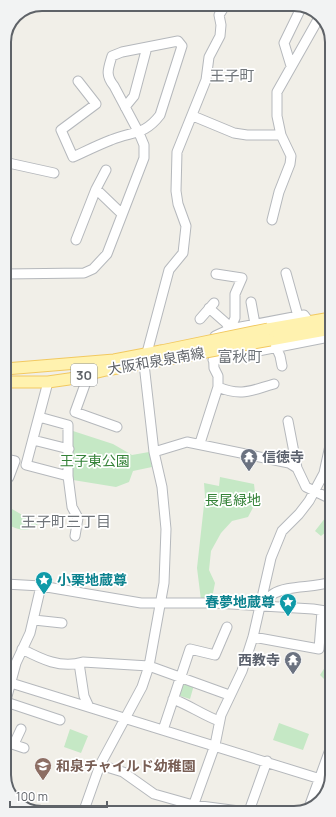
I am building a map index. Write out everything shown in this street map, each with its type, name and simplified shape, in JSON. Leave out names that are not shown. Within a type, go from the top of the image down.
[{"type":"main road","name":"大阪和泉泉南線","points":[[272,339],[310,323],[325,319]]},
{"type":"main road","name":"大阪和泉泉南線","points":[[11,382],[48,382],[87,375],[162,355],[325,331]]},
{"type":"main road","name":"大阪和泉泉南線","points":[[11,369],[145,359]]},
{"type":"street","points":[[85,806],[100,765],[142,687],[149,666],[166,569],[166,529],[162,487],[154,452],[145,359],[159,314],[170,270],[183,253],[186,226],[178,204],[176,191],[177,152],[193,116],[206,80],[209,57],[220,36],[221,26],[219,15],[222,11]]},
{"type":"street","points":[[291,66],[284,43],[299,12]]},
{"type":"street","points":[[272,220],[279,192],[290,164],[291,156],[281,135],[277,116],[277,92],[317,21]]},
{"type":"street","points":[[11,274],[84,273],[93,270],[107,254],[144,158],[144,145],[139,133],[107,74],[112,56],[122,52],[178,41],[182,46],[160,116],[147,129],[139,133],[112,139],[74,157],[61,130],[96,104],[78,81]]},
{"type":"street","points":[[125,107],[134,96],[147,47]]},
{"type":"street","points":[[193,116],[234,133],[247,135],[281,135]]},
{"type":"street","points":[[11,164],[54,173]]},
{"type":"street","points":[[76,240],[96,189],[106,170]]},
{"type":"street","points":[[96,189],[122,214]]},
{"type":"street","points":[[286,273],[285,283],[298,316]]},
{"type":"street","points":[[216,274],[242,278],[235,294],[235,318],[230,329]]},
{"type":"street","points":[[251,302],[255,324]]},
{"type":"street","points":[[200,319],[211,306],[230,329]]},
{"type":"street","points":[[200,443],[218,388],[213,360],[213,344],[215,336],[230,329],[304,315],[310,323]]},
{"type":"street","points":[[213,360],[272,339],[280,356],[282,366]]},
{"type":"street","points":[[87,375],[87,379],[75,412],[117,427]]},
{"type":"street","points":[[48,382],[26,465],[68,476]]},
{"type":"street","points":[[218,388],[231,393],[250,392],[274,384]]},
{"type":"street","points":[[39,417],[68,425],[68,476],[72,507],[78,518],[75,536]]},
{"type":"street","points":[[288,421],[297,468],[303,482],[314,492],[325,497]]},
{"type":"street","points":[[33,440],[69,449]]},
{"type":"street","points":[[154,452],[187,442],[200,443],[289,463],[297,468]]},
{"type":"street","points":[[11,460],[15,461],[11,472]]},
{"type":"street","points":[[193,806],[215,745],[219,721],[229,695],[242,671],[253,637],[271,558],[282,531],[299,514],[314,492],[325,468]]},
{"type":"street","points":[[11,584],[41,586],[141,603],[259,606],[325,611]]},
{"type":"street","points":[[264,585],[274,593]]},
{"type":"street","points":[[259,606],[274,593],[287,589],[325,585]]},
{"type":"street","points":[[11,676],[34,620],[41,586]]},
{"type":"street","points":[[253,637],[319,649],[322,611]]},
{"type":"street","points":[[34,620],[62,623]]},
{"type":"street","points":[[163,730],[190,649],[215,655],[227,627]]},
{"type":"street","points":[[22,649],[45,660],[63,664],[83,662],[149,666],[229,695]]},
{"type":"street","points":[[78,663],[84,696],[89,707]]},
{"type":"street","points":[[11,679],[125,719],[215,745],[325,780]]},
{"type":"street","points":[[173,699],[187,704],[203,716],[219,721]]},
{"type":"street","points":[[11,703],[60,720]]},
{"type":"street","points":[[11,742],[20,730]]},
{"type":"street","points":[[11,743],[24,748]]},
{"type":"street","points":[[251,806],[267,761]]},
{"type":"street","points":[[312,801],[325,764]]},
{"type":"street","points":[[100,765],[123,772],[154,794],[184,806]]},
{"type":"green space","name":"王子東公園","points":[[73,431],[113,444],[132,455],[149,452],[152,467],[133,471],[129,482],[116,487],[73,480]]},
{"type":"green space","name":"長尾緑地","points":[[220,477],[254,484],[256,502],[248,517],[232,521],[221,533],[211,551],[209,570],[215,583],[212,598],[201,600],[197,568],[205,496],[204,483],[219,486]]},
{"type":"green space","points":[[11,508],[38,524],[26,530],[11,526]]},
{"type":"green space","points":[[325,518],[325,533],[321,536],[315,531]]},
{"type":"green space","points":[[325,667],[325,679],[320,675]]},
{"type":"green space","points":[[182,681],[194,685],[190,699],[177,695]]},
{"type":"green space","points":[[279,723],[309,734],[303,750],[273,740]]},
{"type":"green space","points":[[70,729],[88,736],[81,753],[64,747]]},
{"type":"place","name":"信徳寺","points":[[249,472]]},
{"type":"place","name":"小栗地蔵尊","points":[[44,595]]},
{"type":"place","name":"春夢地蔵尊","points":[[288,617]]},
{"type":"place","name":"西教寺","points":[[293,675]]},
{"type":"place","name":"和泉チャイルド幼稚園","points":[[43,781]]},
{"type":"district","name":"王子町","points":[[232,76]]},
{"type":"district","name":"富秋町","points":[[240,357]]},
{"type":"district","name":"王子町三丁目","points":[[66,522]]}]
